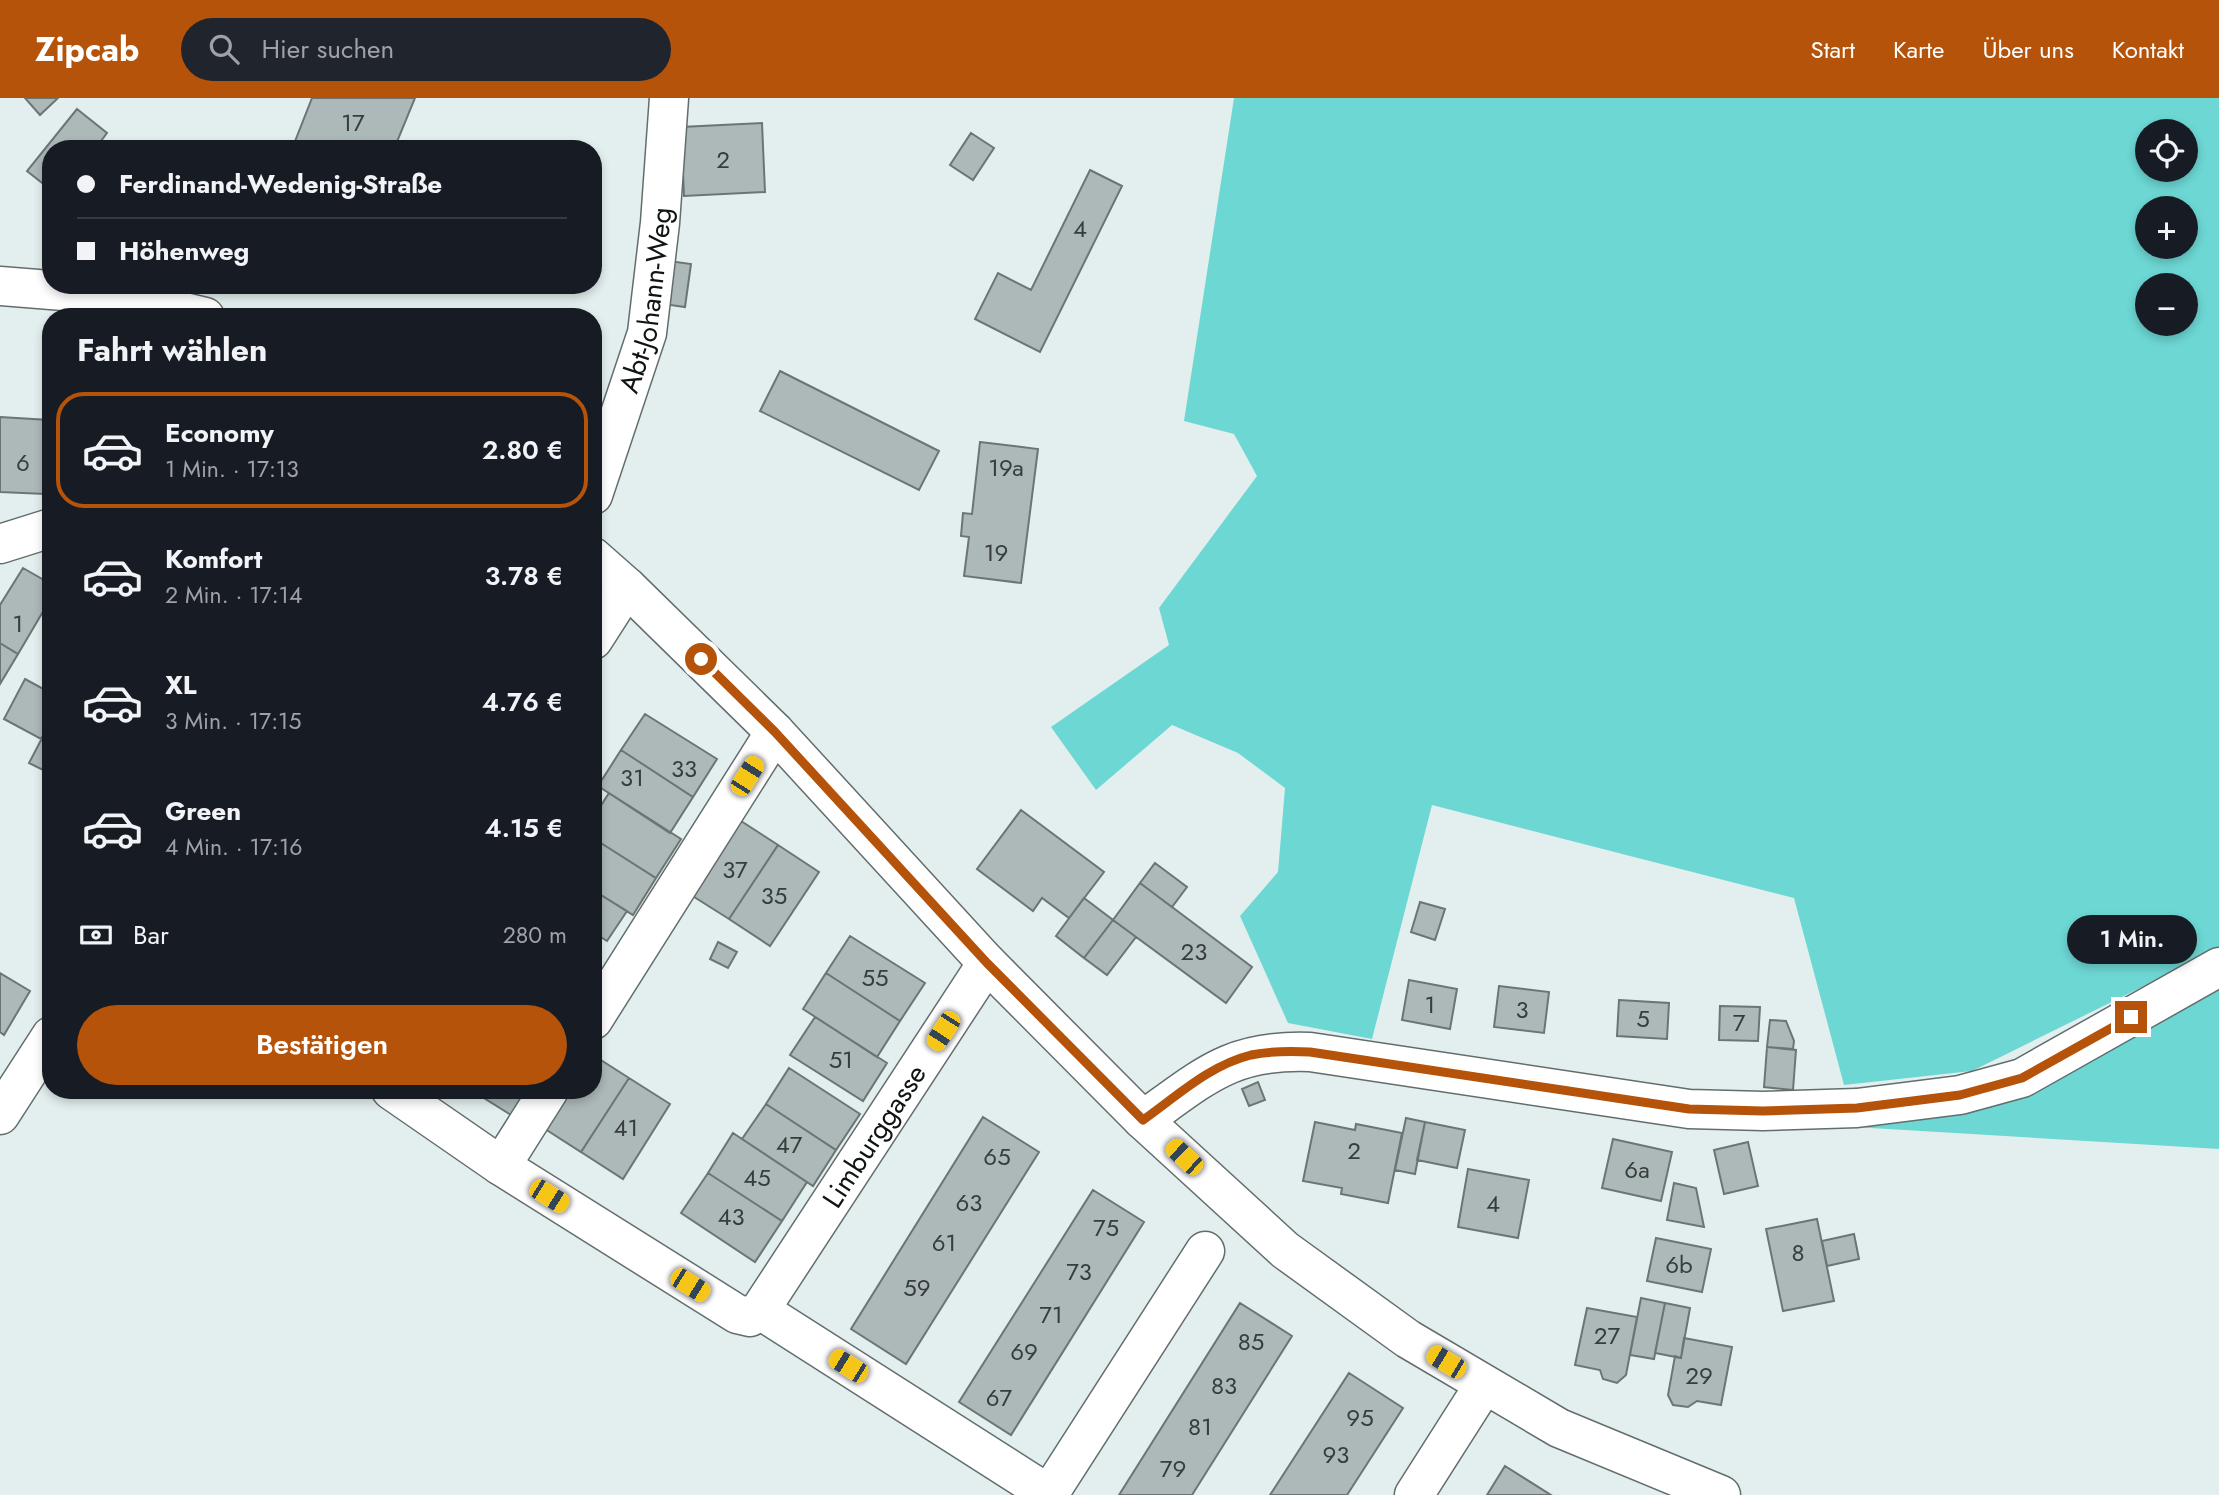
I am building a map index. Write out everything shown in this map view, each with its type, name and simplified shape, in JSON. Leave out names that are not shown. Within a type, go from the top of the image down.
[{"type":"street","name":"Abt-Johann-Weg","points":[[602,468],[647,332],[660,223],[669,98]]},
{"type":"street","points":[[0,286],[42,289]]},
{"type":"street","points":[[100,294],[167,308]]},
{"type":"street","points":[[0,544],[42,531]]},
{"type":"street","points":[[602,565],[775,732],[987,963],[1143,1120],[1285,1250],[1408,1339],[1559,1428],[1721,1495]]},
{"type":"street","points":[[602,626],[627,587]]},
{"type":"street","points":[[602,1006],[775,732]]},
{"type":"street","name":"Limburggasse","points":[[760,1310],[987,963]]},
{"type":"street","points":[[1143,1120],[1217,1068],[1250,1056],[1280,1051],[1310,1052],[1689,1109],[1763,1111],[1857,1108],[1960,1095],[2022,1078],[2219,967]]},
{"type":"street","points":[[0,1115],[42,1050]]},
{"type":"street","points":[[404,1099],[501,1166],[737,1314],[750,1317],[760,1310],[1050,1495],[1205,1251]]},
{"type":"street","points":[[501,1166],[543,1099]]},
{"type":"street","points":[[1414,1495],[1484,1385]]},
{"type":"shaded area","points":[[1234,98],[2219,98],[2219,949],[1972,1071],[1844,1085],[1794,898],[1432,805],[1372,1039],[1288,1023],[1240,916],[1278,872],[1285,788],[1238,753],[1172,725],[1096,790],[1051,727],[1169,645],[1159,608],[1257,476],[1234,434],[1184,421]]},
{"type":"shaded area","points":[[2219,984],[2219,1149],[1821,1125],[1987,1106]]},
{"type":"building","points":[[25,98],[58,98],[40,115]]},
{"type":"building","points":[[312,98],[415,98],[398,140],[296,140]]},
{"type":"building","points":[[77,109],[107,133],[102,140],[52,140]]},
{"type":"building","points":[[762,123],[765,192],[684,196],[681,127]]},
{"type":"building","points":[[971,133],[994,148],[973,180],[950,165]]},
{"type":"building","points":[[42,152],[42,183],[27,171]]},
{"type":"building","points":[[1090,170],[1122,186],[1040,352],[975,319],[998,273],[1031,290]]},
{"type":"building","points":[[669,261],[691,264],[685,307],[663,304]]},
{"type":"building","points":[[780,371],[939,451],[919,490],[760,411]]},
{"type":"building","points":[[0,417],[42,420],[42,494],[0,492]]},
{"type":"building","points":[[980,442],[1038,449],[1021,583],[964,576],[969,537],[961,536],[963,513],[972,514]]},
{"type":"building","points":[[23,568],[42,579],[42,613],[18,654],[0,643],[0,605]]},
{"type":"building","points":[[0,643],[18,654],[0,684]]},
{"type":"building","points":[[25,679],[42,688],[41,739],[4,719]]},
{"type":"building","points":[[645,714],[717,759],[693,797],[621,750]]},
{"type":"building","points":[[42,738],[42,770],[29,763]]},
{"type":"building","points":[[621,750],[693,797],[670,833],[602,789],[602,780]]},
{"type":"building","points":[[609,793],[681,839],[656,878],[602,844],[602,804]]},
{"type":"building","points":[[1021,810],[1104,872],[1069,918],[1042,898],[1033,911],[977,869]]},
{"type":"building","points":[[741,821],[778,845],[729,919],[691,895]]},
{"type":"building","points":[[602,844],[656,878],[633,915],[602,896]]},
{"type":"building","points":[[778,845],[819,872],[770,946],[729,919]]},
{"type":"building","points":[[1155,863],[1187,887],[1172,907],[1140,883]]},
{"type":"building","points":[[1140,883],[1252,967],[1226,1003],[1113,920]]},
{"type":"building","points":[[602,896],[627,911],[607,941],[602,938]]},
{"type":"building","points":[[1084,898],[1113,920],[1084,958],[1056,936]]},
{"type":"building","points":[[1420,902],[1445,909],[1435,940],[1411,932]]},
{"type":"building","points":[[1113,920],[1136,937],[1107,975],[1084,958]]},
{"type":"building","points":[[850,936],[925,983],[900,1021],[826,973]]},
{"type":"building","points":[[718,942],[737,952],[728,968],[710,959]]},
{"type":"building","points":[[0,973],[30,991],[4,1035],[0,1032]]},
{"type":"building","points":[[826,973],[900,1021],[877,1057],[803,1009]]},
{"type":"building","points":[[1409,980],[1457,989],[1450,1029],[1402,1020]]},
{"type":"building","points":[[1499,986],[1549,992],[1544,1033],[1494,1027]]},
{"type":"building","points":[[1619,1000],[1669,1003],[1667,1039],[1617,1036]]},
{"type":"building","points":[[1720,1006],[1760,1007],[1758,1041],[1719,1040]]},
{"type":"building","points":[[815,1017],[887,1063],[863,1101],[790,1055]]},
{"type":"building","points":[[1770,1020],[1786,1021],[1794,1041],[1793,1049],[1767,1047]]},
{"type":"building","points":[[1767,1047],[1796,1050],[1793,1090],[1764,1087]]},
{"type":"building","points":[[602,1061],[629,1078],[581,1152],[542,1127],[560,1099],[602,1099]]},
{"type":"building","points":[[789,1068],[860,1114],[836,1150],[766,1104]]},
{"type":"building","points":[[629,1078],[670,1104],[623,1179],[581,1152]]},
{"type":"building","points":[[1258,1082],[1265,1100],[1249,1106],[1242,1089]]},
{"type":"building","points":[[485,1099],[521,1099],[511,1115]]},
{"type":"building","points":[[766,1104],[836,1150],[813,1186],[742,1139]]},
{"type":"building","points":[[983,1117],[1039,1152],[906,1364],[851,1329]]},
{"type":"building","points":[[1406,1118],[1425,1122],[1415,1174],[1395,1170]]},
{"type":"building","points":[[1315,1122],[1355,1130],[1356,1124],[1402,1133],[1388,1203],[1341,1194],[1342,1188],[1303,1181]]},
{"type":"building","points":[[1425,1122],[1465,1130],[1457,1168],[1417,1160]]},
{"type":"building","points":[[733,1133],[807,1182],[782,1221],[708,1173]]},
{"type":"building","points":[[1613,1139],[1672,1152],[1661,1201],[1602,1188]]},
{"type":"building","points":[[1748,1142],[1758,1186],[1724,1194],[1714,1150]]},
{"type":"building","points":[[1468,1169],[1529,1180],[1518,1238],[1458,1227]]},
{"type":"building","points":[[708,1173],[782,1221],[755,1262],[681,1213]]},
{"type":"building","points":[[1674,1183],[1696,1188],[1704,1227],[1667,1220]]},
{"type":"building","points":[[1093,1190],[1144,1222],[1011,1435],[959,1402]]},
{"type":"building","points":[[1817,1219],[1834,1301],[1783,1311],[1766,1229]]},
{"type":"building","points":[[1854,1234],[1859,1259],[1827,1266],[1822,1241]]},
{"type":"building","points":[[1656,1238],[1711,1249],[1702,1292],[1647,1281]]},
{"type":"building","points":[[1641,1298],[1665,1303],[1654,1359],[1630,1355]]},
{"type":"building","points":[[1240,1303],[1292,1336],[1192,1495],[1119,1495]]},
{"type":"building","points":[[1665,1303],[1690,1308],[1681,1358],[1655,1353]]},
{"type":"building","points":[[1587,1308],[1637,1317],[1626,1375],[1617,1383],[1603,1379],[1600,1370],[1575,1365]]},
{"type":"building","points":[[1684,1338],[1732,1347],[1721,1405],[1697,1401],[1688,1407],[1673,1405],[1668,1395],[1675,1356],[1681,1358]]},
{"type":"building","points":[[1349,1373],[1403,1408],[1347,1495],[1270,1495]]},
{"type":"building","points":[[1505,1466],[1551,1495],[1487,1495]]},
{"type":"route","points":[[701,659],[775,732],[987,963],[1143,1120],[1217,1068],[1250,1056],[1280,1051],[1310,1052],[1568,1093],[1689,1109],[1763,1111],[1857,1108],[1960,1095],[2022,1078],[2131,1017]]}]
